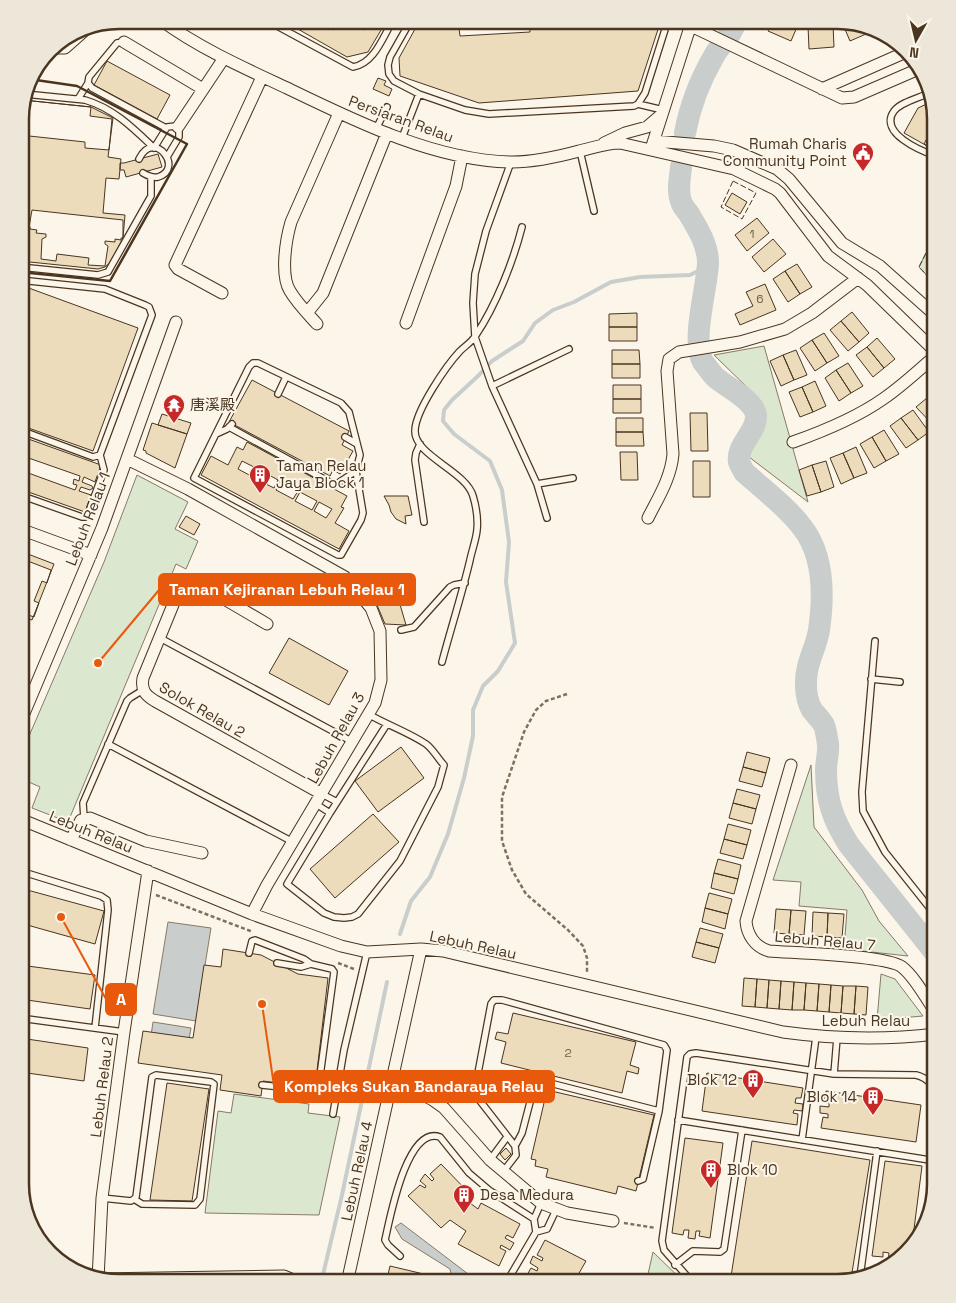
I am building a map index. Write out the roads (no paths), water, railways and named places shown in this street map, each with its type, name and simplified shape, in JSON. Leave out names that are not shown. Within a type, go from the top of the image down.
[{"type":"street","name":"Persiaran Relau","points":[[176,29],[224,58],[339,113],[402,138],[462,156],[511,162],[543,160],[609,143],[652,145]]},
{"type":"street","points":[[652,145],[689,29]]},
{"type":"street","points":[[701,29],[731,46],[838,97],[854,97],[913,71]]},
{"type":"street","points":[[124,42],[203,89]]},
{"type":"street","points":[[178,128],[224,58]]},
{"type":"street","points":[[822,89],[891,59]]},
{"type":"street","points":[[222,293],[178,270],[175,265],[262,77]]},
{"type":"street","points":[[598,146],[625,133],[647,127],[663,112]]},
{"type":"street","points":[[317,324],[290,291],[285,279],[288,235],[291,222],[339,113]]},
{"type":"street","points":[[307,313],[323,293],[382,131]]},
{"type":"street","points":[[652,145],[734,169],[766,183],[780,193],[828,256],[858,278],[927,344]]},
{"type":"street","points":[[652,145],[714,146],[733,150],[777,169],[789,179],[840,241],[880,266],[927,308]]},
{"type":"street","points":[[406,323],[456,186],[462,156]]},
{"type":"street","points":[[648,518],[670,474],[672,464],[673,454],[667,371],[669,359],[679,352],[740,342],[785,329],[812,312],[858,278]]},
{"type":"street","name":"Lebuh Relau 1","points":[[29,702],[91,555],[176,322]]},
{"type":"street","points":[[793,442],[850,418],[882,400],[911,378],[927,362]]},
{"type":"street","name":"Lebuh Relau 3","points":[[127,459],[188,489],[345,577],[371,608],[380,631],[379,692],[375,703],[252,914]]},
{"type":"street","points":[[29,532],[91,555]]},
{"type":"street","name":"Solok Relau 2","points":[[267,624],[202,586],[186,587],[177,595],[143,678],[143,690],[148,697],[319,799]]},
{"type":"street","name":"Lebuh Relau 7","points":[[791,765],[746,922],[747,932],[763,950],[867,958],[900,966],[908,973],[927,1000]]},
{"type":"street","points":[[71,840],[79,822],[84,818],[90,818],[155,844],[202,853]]},
{"type":"street","name":"Lebuh Relau","points":[[29,823],[252,914],[341,946],[366,952],[421,949],[467,956],[739,1023],[783,1032],[837,1038],[899,1038],[927,1035]]},
{"type":"street","name":"Lebuh Relau 2","points":[[98,1272],[102,1198],[148,871]]},
{"type":"street","name":"Lebuh Relau 4","points":[[350,1274],[421,949]]},
{"type":"street","points":[[391,1084],[406,1087],[435,1101],[444,1108],[490,1160],[541,1203],[556,1210],[613,1221]]},
{"type":"lane","points":[[283,29],[353,67],[360,66],[370,59],[388,29]]},
{"type":"lane","points":[[406,29],[390,57],[388,65],[389,74],[394,81],[419,94],[465,110],[490,114],[627,107],[638,104],[663,112]]},
{"type":"lane","points":[[638,104],[645,93],[665,29]]},
{"type":"lane","points":[[78,99],[88,83],[89,76],[117,43],[124,42]]},
{"type":"lane","points":[[88,83],[92,88],[166,128]]},
{"type":"lane","points":[[402,138],[419,94]]},
{"type":"lane","points":[[32,95],[92,102],[125,120],[154,148],[163,151],[168,157],[169,164],[165,173],[156,177],[143,173]]},
{"type":"lane","points":[[924,95],[900,106],[894,112],[891,119],[891,127],[900,138],[927,152]]},
{"type":"lane","points":[[382,131],[387,108]]},
{"type":"lane","points":[[139,159],[145,151],[154,148],[166,128],[171,125],[178,128],[180,136],[168,157]]},
{"type":"lane","points":[[580,151],[594,211]]},
{"type":"lane","points":[[511,162],[486,231],[475,274],[475,337],[492,386],[537,484],[547,518]]},
{"type":"lane","points":[[29,268],[98,275],[108,272],[151,196],[151,177]]},
{"type":"lane","points":[[442,662],[477,530],[476,513],[473,494],[462,480],[422,448],[414,431],[432,390],[459,352],[475,337],[508,270],[522,227]]},
{"type":"lane","points":[[29,280],[105,289],[145,305],[152,311],[152,320],[100,455],[104,470],[88,514],[82,517],[29,498]]},
{"type":"lane","points":[[492,386],[569,349]]},
{"type":"lane","points":[[188,489],[249,368],[253,364],[258,363],[346,407],[360,455],[356,471],[363,513],[343,553],[338,555],[194,478]]},
{"type":"lane","points":[[278,394],[286,376]]},
{"type":"lane","points":[[216,434],[230,426],[335,485],[356,471]]},
{"type":"lane","points":[[29,433],[93,457],[100,455]]},
{"type":"lane","points":[[345,438],[357,444]]},
{"type":"lane","points":[[420,444],[415,460],[424,522]]},
{"type":"lane","points":[[537,484],[573,478]]},
{"type":"lane","points":[[402,630],[414,627],[450,587],[464,583]]},
{"type":"lane","points":[[160,638],[353,742]]},
{"type":"lane","points":[[875,641],[862,792],[864,811],[885,852],[927,905]]},
{"type":"lane","points":[[871,679],[900,682]]},
{"type":"lane","points":[[84,818],[83,803],[127,701],[143,690]]},
{"type":"lane","points":[[368,714],[427,745],[444,766],[438,787],[400,861],[362,910],[352,917],[334,917],[324,913],[287,884],[330,812],[387,724]]},
{"type":"lane","points":[[108,744],[293,842]]},
{"type":"lane","points":[[319,799],[337,802]]},
{"type":"lane","points":[[319,799],[330,812]]},
{"type":"lane","points":[[29,874],[101,896],[107,900],[108,910],[95,1028]]},
{"type":"lane","points":[[249,953],[252,941],[255,940],[304,959],[311,964],[332,969],[334,975],[318,1091]]},
{"type":"lane","points":[[333,1114],[344,1050],[366,952]]},
{"type":"lane","points":[[276,963],[301,967],[311,964]]},
{"type":"lane","points":[[503,1172],[516,1155],[515,1146],[477,1097],[475,1089],[491,1004],[494,1000],[502,1000],[664,1045],[667,1050],[659,1111],[643,1179],[638,1181]]},
{"type":"lane","points":[[29,1019],[124,1032]]},
{"type":"lane","points":[[802,1140],[816,1036]]},
{"type":"lane","points":[[834,1074],[837,1038]]},
{"type":"lane","points":[[684,1274],[664,1250],[662,1241],[687,1057],[690,1054],[696,1053],[834,1074],[916,1075],[927,1080]]},
{"type":"lane","points":[[102,1198],[131,1201],[136,1197],[152,1076],[211,1082],[214,1084],[198,1203],[195,1205],[142,1204],[134,1199]]},
{"type":"lane","points":[[515,1146],[522,1133],[532,1092],[537,1084],[541,1082],[659,1111]]},
{"type":"lane","points":[[262,1085],[336,1093]]},
{"type":"lane","points":[[678,1120],[927,1159]]},
{"type":"lane","points":[[675,1264],[693,1251],[720,1252],[724,1249],[742,1130]]},
{"type":"lane","points":[[400,1256],[385,1240],[397,1186],[413,1152],[426,1137],[434,1135],[440,1137],[469,1173],[489,1190],[534,1219]]},
{"type":"lane","points":[[490,1160],[507,1136]]},
{"type":"lane","points":[[861,1271],[877,1151]]},
{"type":"lane","points":[[511,1274],[536,1232],[534,1219],[541,1203]]},
{"type":"lane","points":[[536,1232],[548,1228],[556,1210]]},
{"type":"waterway","points":[[685,133],[693,103],[704,74],[732,29]]},
{"type":"waterway","points":[[681,167],[680,197],[684,208],[699,231],[708,256],[699,328],[700,353],[703,362],[715,377],[745,399],[754,410],[755,422],[739,456],[739,462],[744,472],[790,513],[802,527],[815,550],[821,576],[822,604],[818,637],[807,670],[806,688],[812,710],[824,725],[826,732],[828,747],[826,781],[831,809],[849,845],[927,943]]},
{"type":"waterway","points":[[400,934],[411,901],[430,877],[448,834],[464,778],[473,736],[473,710],[483,686],[498,671],[515,643],[506,582],[509,542],[502,490],[490,461],[454,434],[443,421],[444,410],[492,361],[523,341],[535,323],[553,310],[574,302],[611,282],[640,277],[690,275],[708,262]]},
{"type":"waterway","points":[[323,1274],[342,1195],[387,982]]},
{"type":"place","name":"Rumah Charis Community Point","points":[[863,172]]},
{"type":"place","name":"唐溪殿","points":[[174,424]]},
{"type":"place","name":"Taman Relau Jaya Block 1","points":[[260,494]]},
{"type":"place","name":"Taman Kejiranan Lebuh Relau 1","points":[[98,663]]},
{"type":"place","name":"A","points":[[61,917]]},
{"type":"place","name":"Kompleks Sukan Bandaraya Relau","points":[[262,1004]]},
{"type":"place","name":"Blok 12","points":[[753,1099]]},
{"type":"place","name":"Blok 14","points":[[873,1116]]},
{"type":"place","name":"Blok 10","points":[[711,1189]]},
{"type":"place","name":"Desa Medura","points":[[464,1214]]}]
